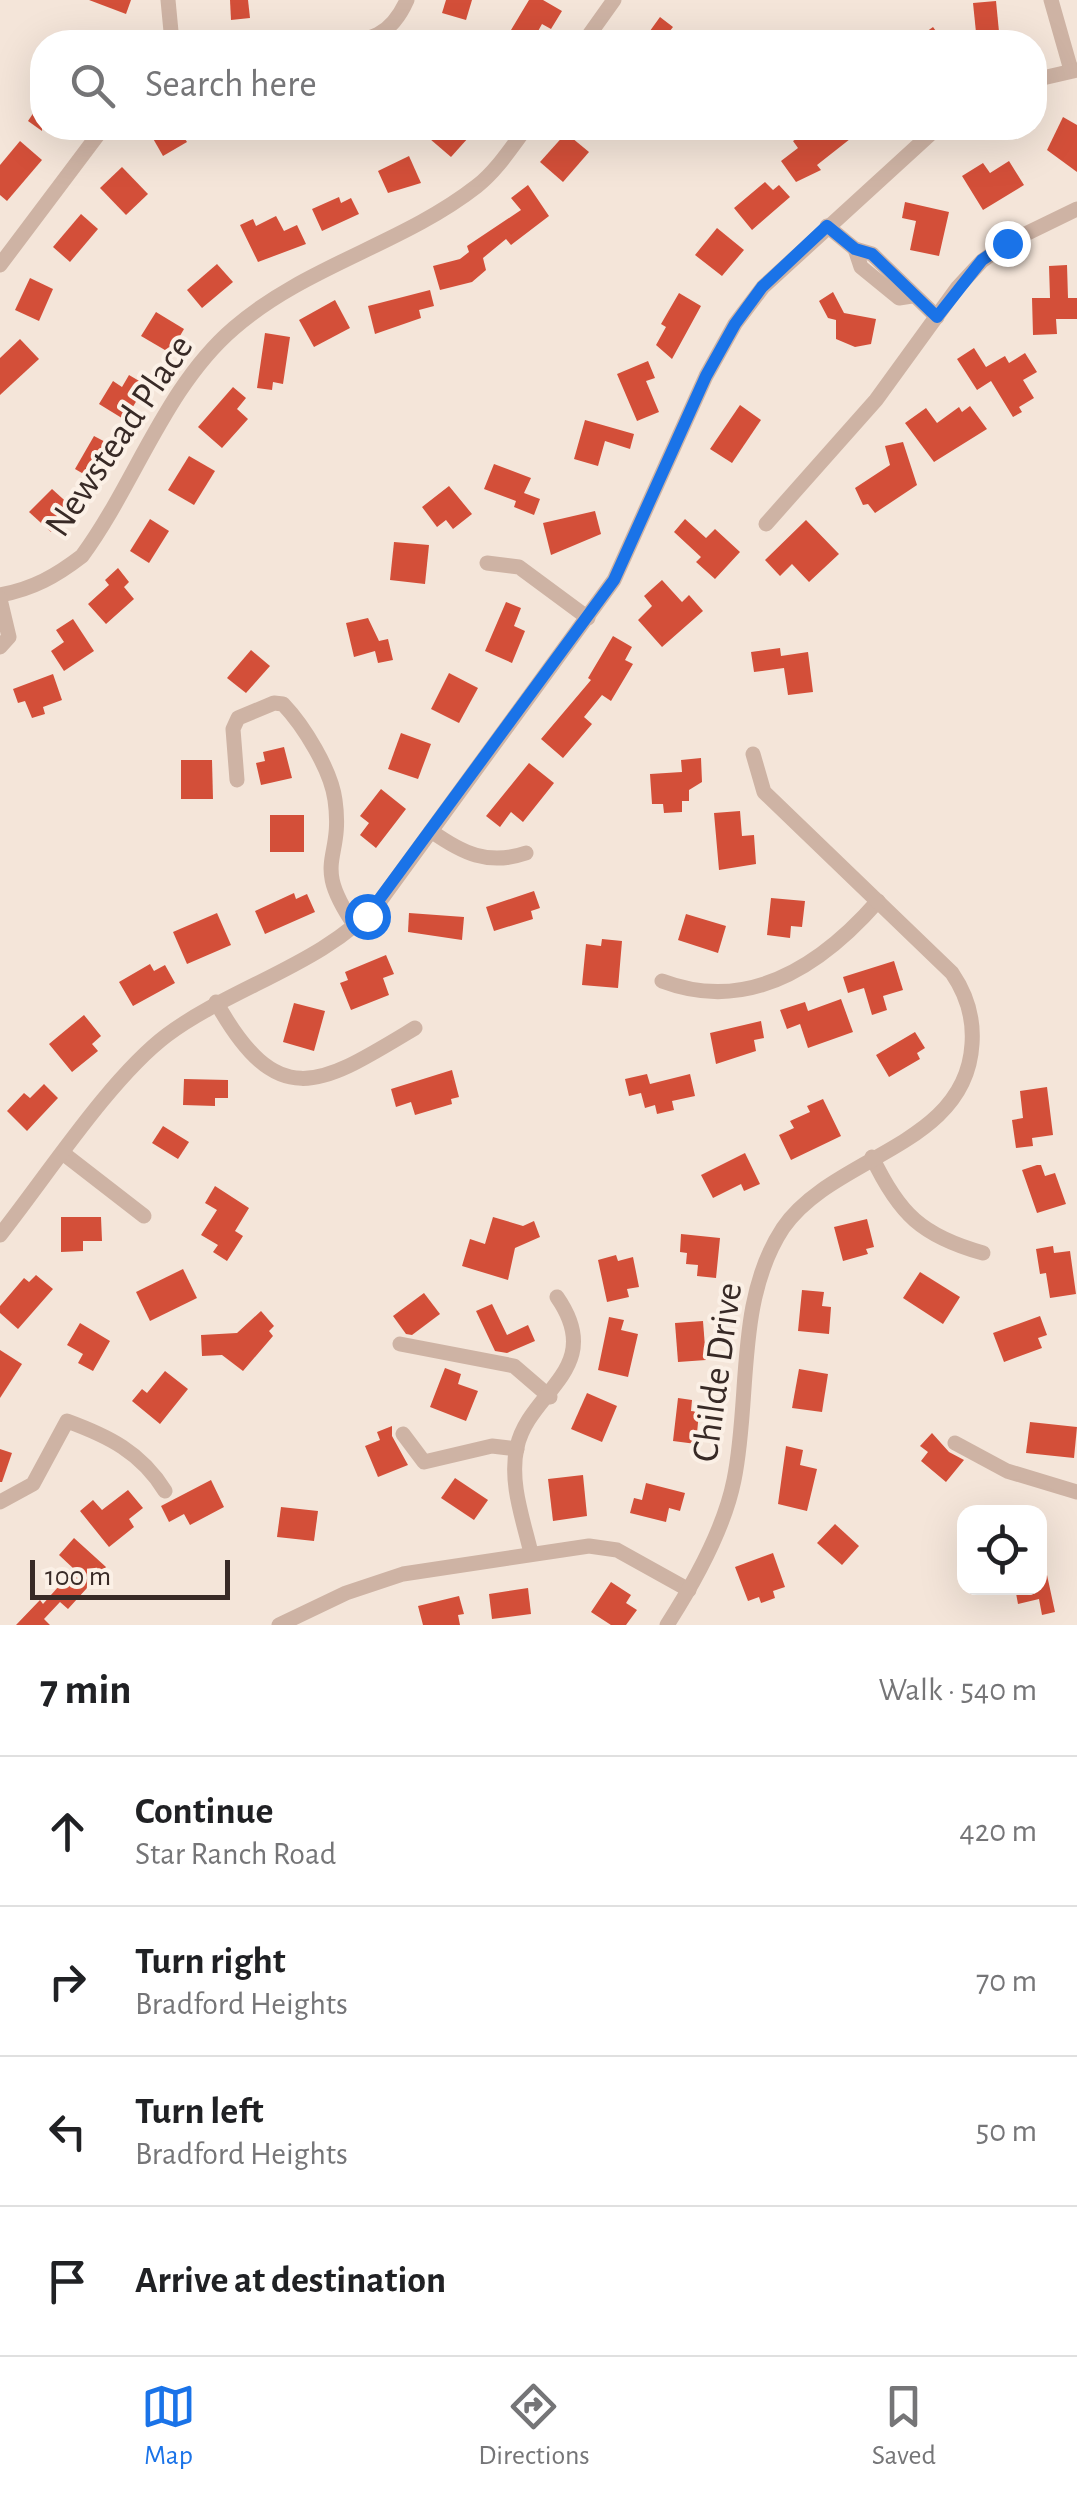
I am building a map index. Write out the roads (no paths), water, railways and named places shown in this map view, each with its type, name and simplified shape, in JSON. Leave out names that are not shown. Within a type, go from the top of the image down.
[{"type":"street","points":[[168,0],[171,30]]},
{"type":"street","points":[[388,30],[406,0]]},
{"type":"street","points":[[593,30],[614,0]]},
{"type":"street","points":[[1047,76],[1075,68],[1051,0]]},
{"type":"street","points":[[0,265],[94,140]]},
{"type":"street","name":"Newstead Place","points":[[0,597],[58,575],[82,556],[187,381],[232,329],[268,301],[468,193],[503,160],[517,140]]},
{"type":"street","points":[[0,1235],[138,1061],[165,1036],[216,1002],[355,926],[380,901],[625,562],[720,348],[762,287],[924,140]]},
{"type":"street","points":[[766,524],[876,400],[958,287],[993,252],[1077,209]]},
{"type":"street","points":[[827,226],[855,249],[860,266],[869,274],[899,298],[912,296],[937,317]]},
{"type":"street","points":[[488,563],[518,567],[588,618]]},
{"type":"street","points":[[0,597],[8,638],[0,647]]},
{"type":"street","points":[[237,780],[234,729],[238,718],[274,703],[283,704],[335,798],[328,876],[355,926]]},
{"type":"street","name":"Childe Drive","points":[[668,1625],[689,1590],[734,1485],[761,1271],[782,1231],[806,1201],[927,1126],[952,1101],[968,1070],[972,1038],[970,1008],[952,972],[764,792],[753,754]]},
{"type":"street","points":[[431,832],[470,855],[500,859],[526,852]]},
{"type":"street","points":[[662,981],[692,992],[710,993],[749,988],[788,975],[836,946],[878,901]]},
{"type":"street","points":[[216,1002],[258,1063],[304,1078],[334,1075],[414,1028]]},
{"type":"street","points":[[64,1154],[144,1216]]},
{"type":"street","points":[[872,1157],[898,1204],[921,1228],[952,1245],[982,1253]]},
{"type":"street","points":[[531,1553],[516,1486],[517,1449],[525,1429],[565,1370],[573,1334],[572,1318],[557,1298]]},
{"type":"street","points":[[400,1344],[514,1366],[550,1397]]},
{"type":"street","points":[[0,1502],[33,1484],[66,1421],[109,1436],[144,1460],[165,1491]]},
{"type":"street","points":[[403,1434],[424,1462],[492,1446],[517,1449]]},
{"type":"street","points":[[954,1444],[1007,1471],[1077,1492]]},
{"type":"street","points":[[279,1625],[402,1574],[602,1546],[689,1590]]}]
